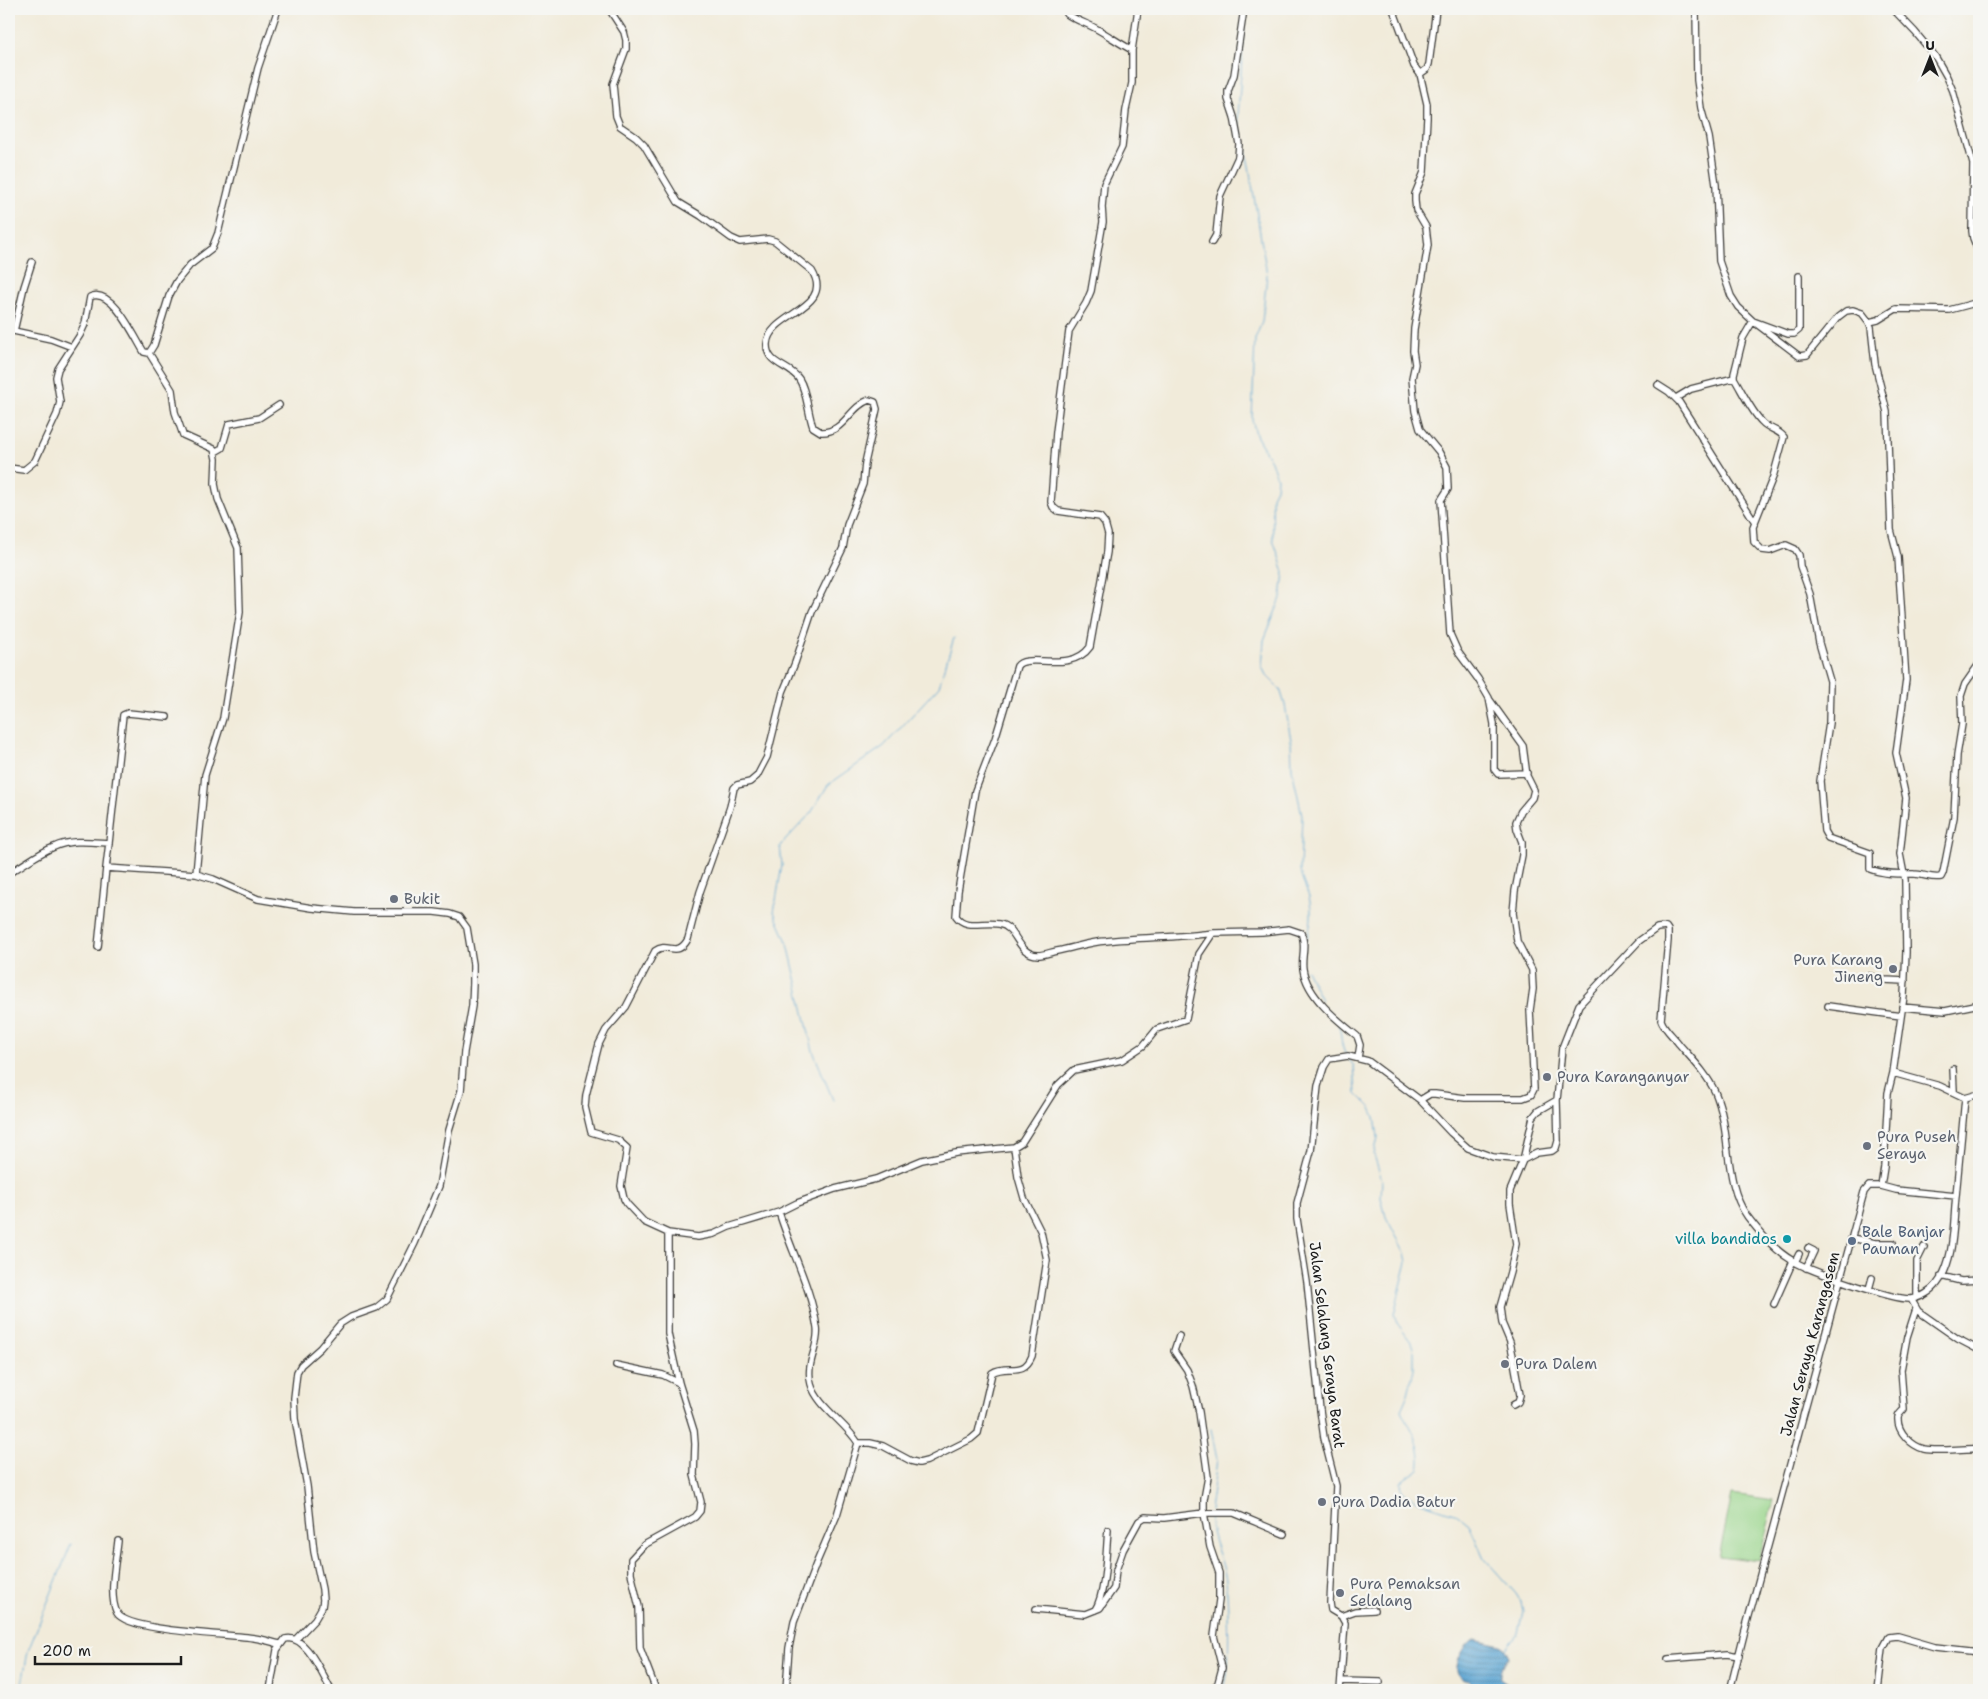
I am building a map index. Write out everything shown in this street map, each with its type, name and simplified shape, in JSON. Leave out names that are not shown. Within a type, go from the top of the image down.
[{"type":"street","points":[[148,353],[154,346],[169,296],[177,281],[190,265],[212,248],[218,233],[258,68],[278,9]]},
{"type":"street","points":[[609,9],[624,32],[626,40],[626,49],[613,84],[616,116],[620,126],[644,145],[678,202],[731,238],[740,242],[768,239],[775,241],[812,270],[815,276],[817,289],[814,296],[771,331],[767,343],[767,352],[772,358],[799,379],[813,427],[820,432],[837,428],[856,407],[869,400],[875,402],[877,409],[865,463],[863,484],[847,525],[843,548],[812,612],[783,692],[767,757],[757,776],[750,782],[737,785],[734,788],[730,807],[700,892],[693,923],[684,945],[678,949],[659,948],[655,951],[626,1007],[606,1030],[599,1044],[586,1095],[586,1107],[591,1132],[618,1140],[625,1145],[627,1153],[621,1186],[624,1199],[634,1213],[644,1222],[668,1233],[698,1237],[707,1236],[736,1224],[779,1212],[835,1189],[876,1179],[922,1160],[956,1153],[1014,1147],[1022,1142],[1054,1091],[1074,1070],[1122,1060],[1143,1046],[1158,1029],[1186,1019],[1199,954],[1213,933]]},
{"type":"street","points":[[1066,9],[1067,14],[1071,17],[1096,28],[1132,50]]},
{"type":"street","points":[[1138,9],[1132,50],[1132,83],[1126,110],[1122,147],[1104,184],[1103,222],[1091,291],[1086,304],[1069,331],[1056,432],[1051,502],[1053,507],[1058,511],[1100,517],[1105,523],[1108,534],[1107,552],[1090,647],[1084,653],[1071,660],[1053,662],[1024,661],[1017,666],[995,739],[975,791],[959,883],[956,916],[960,922],[999,924],[1011,929],[1020,946],[1028,952],[1039,955],[1105,941],[1183,938],[1213,933],[1262,932],[1289,929],[1301,934],[1304,939],[1303,968],[1306,979],[1314,994],[1357,1036],[1360,1045],[1358,1058],[1374,1066],[1420,1100],[1468,1148],[1492,1157],[1523,1160],[1556,1148],[1558,1141],[1557,1100],[1562,1048],[1579,1005],[1639,941],[1657,928],[1666,927],[1668,930],[1668,940],[1661,1020],[1710,1082],[1722,1115],[1734,1191],[1747,1215],[1764,1237],[1778,1246],[1794,1262],[1839,1280],[1896,1298],[1914,1298],[1923,1295],[1937,1284],[1950,1253],[1965,1098]]},
{"type":"street","points":[[1212,242],[1216,235],[1220,196],[1238,157],[1239,144],[1234,117],[1228,99],[1228,91],[1234,75],[1244,9]]},
{"type":"street","points":[[1393,9],[1414,66],[1420,74],[1426,104],[1424,172],[1415,194],[1415,202],[1416,210],[1426,227],[1428,245],[1414,329],[1413,351],[1415,364],[1412,373],[1413,394],[1420,428],[1439,452],[1447,467],[1448,489],[1441,500],[1450,634],[1458,652],[1522,746],[1527,773],[1533,784],[1534,793],[1516,822],[1522,842],[1522,855],[1513,913],[1517,941],[1532,970],[1533,989],[1530,1010],[1534,1089],[1531,1095],[1523,1098],[1464,1098],[1430,1094],[1420,1100]]},
{"type":"street","points":[[1420,74],[1427,69],[1429,64],[1436,9]]},
{"type":"street","points":[[1696,9],[1697,80],[1701,108],[1709,136],[1716,185],[1718,257],[1734,301],[1753,321],[1797,355],[1804,356],[1815,347],[1838,317],[1846,311],[1856,310],[1862,313],[1869,322],[1873,337],[1875,364],[1887,412],[1891,530],[1898,557],[1906,686],[1896,753],[1906,798],[1900,854],[1904,874],[1906,934],[1904,981],[1894,1074],[1888,1093],[1884,1167],[1881,1186],[1896,1190],[1956,1196]]},
{"type":"street","points":[[1893,9],[1935,56],[1954,91],[1973,164],[1973,235],[1979,253]]},
{"type":"street","points":[[32,262],[12,330],[51,339],[72,347]]},
{"type":"street","points":[[1753,321],[1788,334],[1797,332],[1800,322],[1798,276]]},
{"type":"street","points":[[9,468],[24,470],[35,461],[58,414],[60,402],[56,377],[58,370],[80,336],[85,324],[88,300],[94,295],[98,295],[110,301],[172,390],[175,412],[183,435],[211,446],[216,452],[215,484],[218,499],[238,548],[240,612],[223,718],[205,776],[196,874]]},
{"type":"street","points":[[1869,322],[1878,320],[1896,309],[1949,310],[1979,302]]},
{"type":"street","points":[[1753,321],[1743,338],[1734,378],[1758,418],[1765,426],[1780,433],[1784,438],[1773,477],[1754,522],[1754,537],[1760,549],[1766,552],[1786,545],[1795,549],[1799,554],[1800,566],[1812,601],[1819,643],[1829,677],[1831,701],[1820,781],[1825,835],[1870,853],[1870,869],[1934,878],[1941,876],[1943,873],[1954,817],[1956,755],[1962,724],[1961,696],[1965,684],[1979,664]]},
{"type":"street","points":[[1676,398],[1698,387],[1713,385],[1734,378]]},
{"type":"street","points":[[1658,385],[1676,398],[1754,522]]},
{"type":"street","points":[[216,452],[222,448],[229,424],[259,418],[279,405]]},
{"type":"street","points":[[1489,698],[1494,724],[1494,769],[1498,774],[1527,773]]},
{"type":"street","points":[[98,947],[123,715],[128,713],[167,717]]},
{"type":"street","points":[[9,873],[52,847],[61,844],[74,842],[109,843]]},
{"type":"street","points":[[106,868],[196,874],[213,879],[258,899],[312,908],[354,912],[434,912],[450,914],[459,917],[466,925],[473,964],[472,1006],[464,1052],[461,1091],[449,1130],[439,1186],[423,1225],[384,1302],[340,1324],[320,1348],[301,1365],[297,1372],[294,1398],[296,1419],[307,1486],[313,1545],[323,1600],[320,1612],[311,1624],[296,1639],[285,1639],[280,1644],[273,1665],[270,1690]]},
{"type":"street","points":[[1870,976],[1884,980],[1904,981]]},
{"type":"street","points":[[1902,1007],[1945,1011],[1979,1004]]},
{"type":"street","points":[[1828,1006],[1901,1016]]},
{"type":"street","name":"Jalan Selalang Seraya Barat","points":[[1340,1690],[1345,1623],[1341,1616],[1331,1610],[1330,1603],[1337,1490],[1320,1410],[1307,1282],[1297,1219],[1297,1202],[1311,1151],[1318,1086],[1322,1072],[1329,1059],[1348,1056],[1358,1058]]},
{"type":"street","points":[[1953,1069],[1954,1091]]},
{"type":"street","points":[[1894,1074],[1954,1091],[1965,1098],[1979,1094]]},
{"type":"street","points":[[1513,1405],[1518,1402],[1520,1395],[1510,1342],[1502,1323],[1500,1307],[1516,1244],[1510,1191],[1523,1160],[1533,1117],[1538,1111],[1557,1100]]},
{"type":"street","points":[[858,1443],[883,1446],[915,1463],[923,1463],[972,1439],[978,1433],[992,1373],[997,1370],[1024,1368],[1029,1364],[1032,1356],[1047,1260],[1041,1232],[1022,1191],[1014,1147]]},
{"type":"street","name":"Jalan Seraya Karangasem","points":[[1730,1690],[1839,1280],[1866,1188],[1873,1185],[1881,1186]]},
{"type":"street","points":[[779,1212],[788,1240],[808,1286],[817,1325],[817,1340],[810,1361],[811,1384],[814,1392],[858,1443],[837,1515],[802,1597],[794,1622],[786,1690]]},
{"type":"street","points":[[656,1690],[642,1654],[639,1607],[630,1562],[644,1545],[695,1517],[700,1511],[701,1502],[694,1475],[694,1431],[679,1383],[668,1334],[668,1233]]},
{"type":"street","points":[[1852,1238],[1875,1243],[1893,1243]]},
{"type":"street","points":[[1924,1247],[1917,1261],[1914,1298],[1916,1309],[1907,1337],[1901,1370],[1904,1409],[1898,1419],[1902,1432],[1911,1441],[1923,1448],[1979,1449]]},
{"type":"street","points":[[1806,1268],[1814,1251],[1808,1248]]},
{"type":"street","points":[[1774,1304],[1799,1254]]},
{"type":"street","points":[[1941,1276],[1961,1281],[1979,1280]]},
{"type":"street","points":[[1869,1289],[1872,1278]]},
{"type":"street","points":[[1916,1309],[1958,1339],[1978,1349]]},
{"type":"street","points":[[1179,1336],[1174,1351],[1186,1368],[1193,1386],[1207,1468],[1204,1513],[1210,1547],[1219,1573],[1220,1591],[1214,1636],[1222,1668],[1218,1683],[1211,1690]]},
{"type":"street","points":[[616,1365],[652,1372],[679,1383]]},
{"type":"street","points":[[1036,1609],[1085,1614],[1094,1612],[1112,1593],[1122,1550],[1139,1521],[1145,1517],[1164,1518],[1204,1513],[1234,1513],[1284,1534]]},
{"type":"street","points":[[1094,1612],[1102,1590],[1108,1530]]},
{"type":"street","points":[[118,1541],[114,1595],[116,1610],[122,1619],[157,1628],[252,1637],[280,1644]]},
{"type":"street","points":[[1341,1616],[1355,1611],[1374,1610]]},
{"type":"street","points":[[1878,1690],[1883,1648],[1889,1637],[1897,1636],[1935,1647],[1979,1652]]},
{"type":"street","points":[[296,1639],[310,1654],[331,1690]]},
{"type":"street","points":[[1668,1659],[1727,1654],[1739,1656]]},
{"type":"street","points":[[1341,1681],[1380,1682]]},
{"type":"green space","points":[[1732,1495],[1774,1501],[1759,1561],[1719,1556]]},
{"type":"water","points":[[1474,1639],[1502,1645],[1509,1656],[1502,1669],[1501,1679],[1510,1685],[1509,1690],[1474,1690],[1470,1681],[1462,1679],[1458,1675],[1457,1669],[1460,1656]]},
{"type":"waterway","points":[[1244,27],[1238,117],[1249,166],[1267,275],[1262,322],[1255,339],[1252,420],[1257,437],[1271,461],[1277,478],[1276,488],[1272,496],[1273,539],[1284,572],[1281,598],[1264,640],[1262,667],[1266,675],[1280,689],[1285,705],[1291,740],[1292,769],[1302,815],[1300,870],[1311,909],[1306,941]]},
{"type":"waterway","points":[[833,1100],[813,1051],[788,944],[774,912],[782,865],[780,846],[811,813],[828,785],[884,746],[939,686],[954,638]]},
{"type":"waterway","points":[[1306,970],[1321,1000]]},
{"type":"waterway","points":[[1338,1023],[1346,1055]]},
{"type":"waterway","points":[[1348,1058],[1354,1066],[1356,1093],[1371,1108],[1375,1117],[1378,1137],[1374,1155],[1382,1180],[1381,1198],[1386,1217],[1405,1253],[1407,1262],[1394,1314],[1397,1323],[1411,1342],[1414,1351],[1414,1369],[1408,1394],[1401,1410],[1415,1436],[1420,1460],[1419,1469],[1401,1482],[1402,1491],[1418,1501],[1454,1513],[1469,1525],[1484,1558],[1516,1594],[1521,1602],[1523,1611],[1518,1633],[1505,1650]]},
{"type":"waterway","points":[[1210,1510],[1217,1460],[1211,1429]]},
{"type":"waterway","points":[[1210,1516],[1212,1532],[1224,1572],[1227,1590],[1228,1669],[1223,1690]]},
{"type":"waterway","points":[[21,1690],[28,1651],[71,1544]]},
{"type":"place","name":"Bukit","points":[[394,899]]},
{"type":"place","name":"Pura Karang Jineng","points":[[1893,969]]},
{"type":"place","name":"Pura Karanganyar","points":[[1547,1077]]},
{"type":"place","name":"Pura Puseh Seraya","points":[[1867,1146]]},
{"type":"place","name":"villa bandidos","points":[[1787,1239]]},
{"type":"place","name":"Bale Banjar Pauman","points":[[1852,1241]]},
{"type":"place","name":"Pura Dalem","points":[[1505,1364]]},
{"type":"place","name":"Pura Dadia Batur","points":[[1322,1502]]},
{"type":"place","name":"Pura Pemaksan Selalang","points":[[1340,1593]]}]
